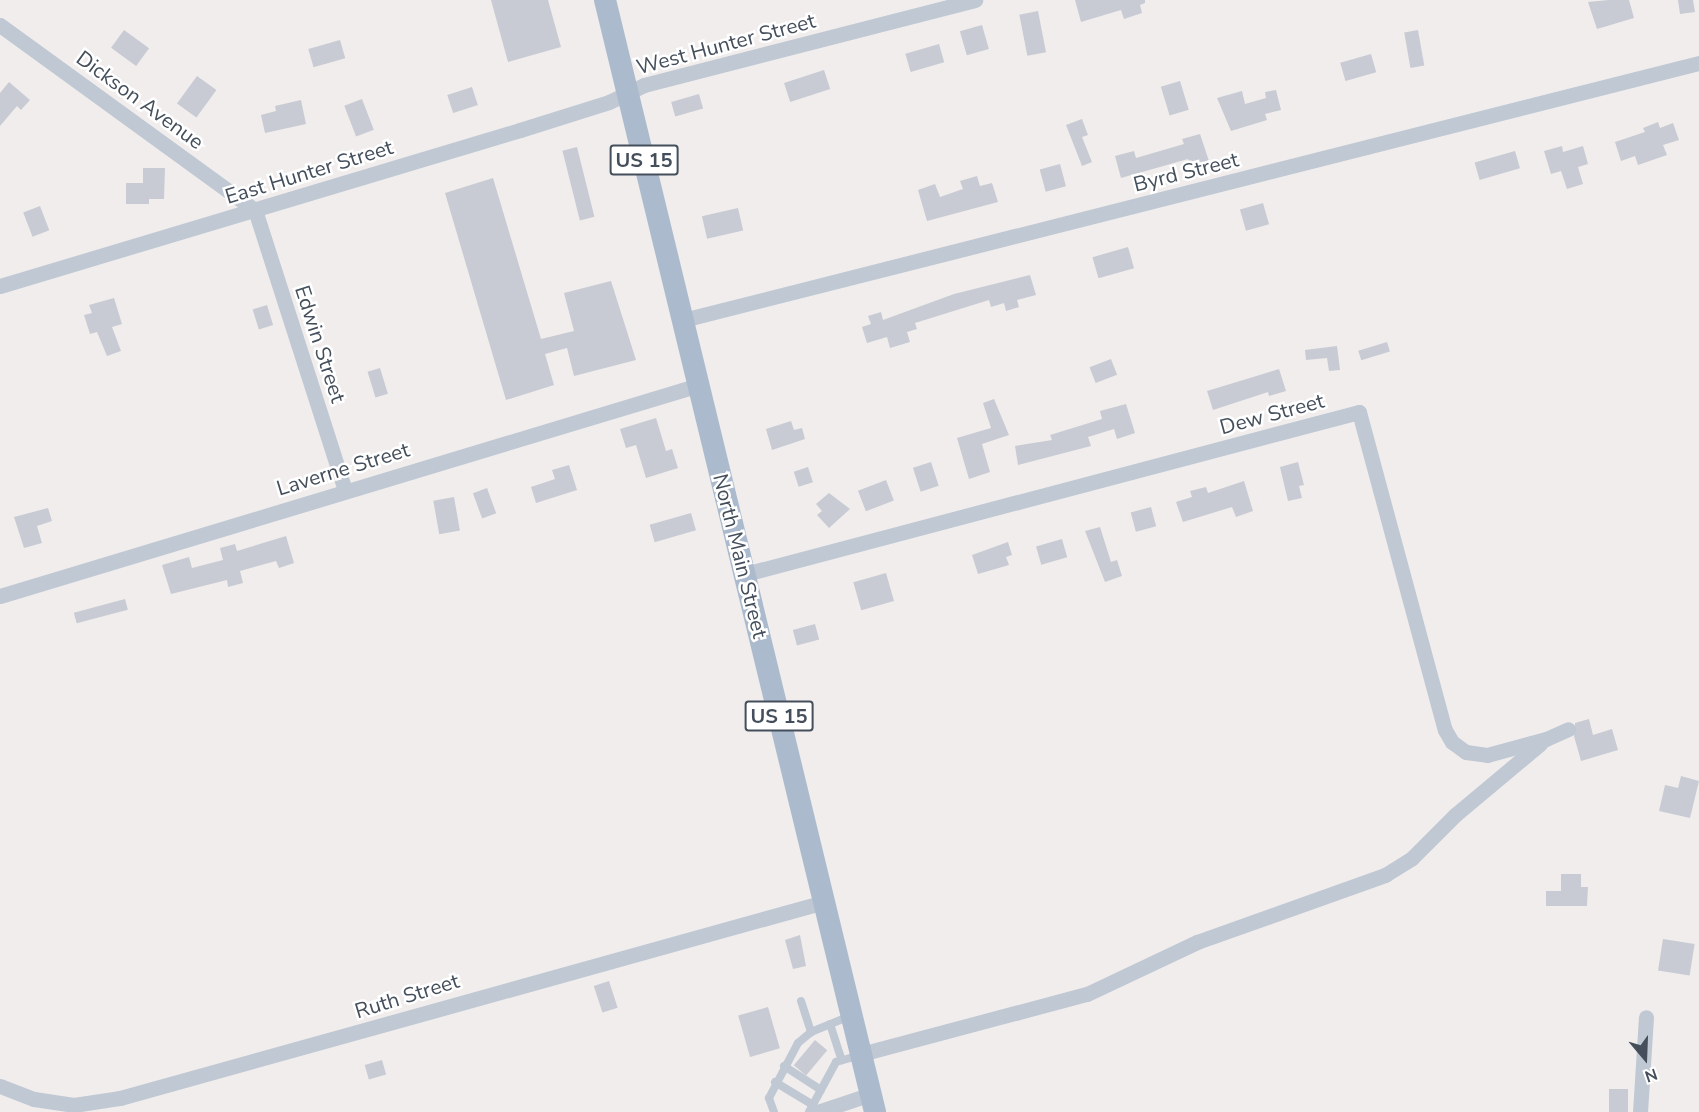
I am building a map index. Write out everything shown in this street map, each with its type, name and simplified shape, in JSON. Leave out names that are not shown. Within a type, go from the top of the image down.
[{"type":"main road","name":"North Main Street","points":[[605,0],[851,1016],[852,1057],[873,1103]]},
{"type":"street","name":"West Hunter Street","points":[[628,93],[644,85],[975,0]]},
{"type":"street","name":"Dickson Avenue","points":[[0,25],[255,210]]},
{"type":"street","name":"Byrd Street","points":[[683,320],[1699,63]]},
{"type":"street","name":"East Hunter Street","points":[[0,286],[520,130],[628,93]]},
{"type":"street","name":"Edwin Street","points":[[255,210],[345,490]]},
{"type":"street","name":"Laverne Street","points":[[0,596],[699,385]]},
{"type":"street","name":"Dew Street","points":[[745,574],[1359,412],[1445,730],[1452,742],[1466,752],[1487,755],[1546,739],[1568,729]]},
{"type":"street","points":[[852,1057],[1087,994],[1197,942],[1385,875],[1412,858],[1455,815],[1546,739]]},
{"type":"street","name":"Ruth Street","points":[[0,1086],[34,1099],[74,1105],[120,1098],[824,902]]},
{"type":"street","points":[[1640,1112],[1646,1017]]},
{"type":"street","points":[[813,1110],[873,1103]]},
{"type":"lane","points":[[801,1001],[811,1032]]},
{"type":"lane","points":[[774,1112],[769,1098],[783,1066],[798,1043],[811,1032],[851,1016]]},
{"type":"lane","points":[[775,1082],[813,1110],[836,1062],[852,1057],[830,1024]]},
{"type":"lane","points":[[783,1066],[821,1090]]},
{"type":"building","points":[[491,0],[548,0],[561,47],[508,62]]},
{"type":"building","points":[[1075,0],[1145,0],[1145,3],[1140,5],[1142,13],[1124,19],[1121,10],[1081,22]]},
{"type":"building","points":[[1629,0],[1634,18],[1597,29],[1588,2]]},
{"type":"building","points":[[1678,0],[1693,0],[1695,12],[1680,14]]},
{"type":"building","points":[[1038,11],[1046,52],[1027,56],[1019,15]]},
{"type":"building","points":[[982,25],[989,49],[967,55],[960,31]]},
{"type":"building","points":[[124,30],[149,48],[136,66],[111,48]]},
{"type":"building","points":[[1418,30],[1424,65],[1410,68],[1404,32]]},
{"type":"building","points":[[340,40],[345,58],[314,67],[308,49]]},
{"type":"building","points":[[939,44],[944,62],[911,72],[905,54]]},
{"type":"building","points":[[1371,54],[1376,72],[1345,81],[1340,63]]},
{"type":"building","points":[[824,70],[830,89],[790,102],[784,83]]},
{"type":"building","points":[[197,76],[216,90],[196,118],[177,104]]},
{"type":"building","points":[[1180,81],[1189,110],[1170,116],[1161,87]]},
{"type":"building","points":[[9,82],[30,100],[21,110],[17,106],[0,126],[0,93]]},
{"type":"building","points":[[472,87],[478,105],[453,113],[447,95]]},
{"type":"building","points":[[1276,90],[1281,110],[1265,114],[1267,120],[1231,131],[1217,98],[1242,91],[1245,104],[1266,98],[1265,92]]},
{"type":"building","points":[[699,94],[703,108],[675,116],[671,102]]},
{"type":"building","points":[[362,99],[374,130],[356,137],[344,106]]},
{"type":"building","points":[[301,100],[306,124],[265,133],[261,115],[276,111],[275,106]]},
{"type":"building","points":[[1082,119],[1088,135],[1082,137],[1092,162],[1082,166],[1066,125]]},
{"type":"building","points":[[1658,122],[1660,128],[1673,123],[1679,140],[1663,145],[1667,155],[1638,165],[1635,156],[1621,161],[1615,142],[1645,132],[1643,128]]},
{"type":"building","points":[[1200,134],[1209,161],[1191,167],[1188,159],[1121,178],[1115,156],[1134,151],[1136,158],[1184,144],[1182,139]]},
{"type":"building","points":[[1562,146],[1563,152],[1583,146],[1588,164],[1578,167],[1583,184],[1567,189],[1561,171],[1551,174],[1544,151]]},
{"type":"building","points":[[577,147],[594,217],[580,220],[562,151]]},
{"type":"building","points":[[1515,151],[1520,168],[1480,180],[1475,163]]},
{"type":"building","points":[[1060,164],[1066,186],[1046,192],[1040,169]]},
{"type":"building","points":[[143,168],[165,168],[164,199],[149,199],[149,204],[126,204],[126,183],[143,183]]},
{"type":"building","points":[[977,176],[980,186],[992,183],[998,202],[927,221],[918,190],[935,184],[940,197],[963,189],[960,181]]},
{"type":"building","points":[[493,178],[541,339],[574,331],[564,293],[611,281],[636,360],[574,376],[567,348],[545,354],[554,385],[506,400],[445,193]]},
{"type":"building","points":[[1263,203],[1269,224],[1246,231],[1240,210]]},
{"type":"building","points":[[40,206],[49,230],[33,237],[23,212]]},
{"type":"building","points":[[738,208],[743,230],[707,239],[702,216]]},
{"type":"building","points":[[1128,247],[1134,268],[1098,278],[1092,257]]},
{"type":"building","points":[[1030,275],[1036,295],[1017,300],[1019,307],[1006,311],[1004,303],[991,307],[989,300],[915,323],[917,329],[907,332],[910,342],[890,348],[887,337],[867,343],[862,327],[871,324],[868,316],[881,312],[883,320],[954,294]]},
{"type":"building","points":[[114,298],[122,324],[112,327],[121,351],[107,356],[97,332],[90,334],[84,315],[92,313],[89,305]]},
{"type":"building","points":[[267,305],[273,325],[259,329],[253,309]]},
{"type":"building","points":[[1387,342],[1390,352],[1361,360],[1358,351]]},
{"type":"building","points":[[1337,346],[1340,370],[1329,371],[1327,358],[1306,360],[1305,350]]},
{"type":"building","points":[[1111,359],[1117,375],[1096,383],[1090,367]]},
{"type":"building","points":[[380,368],[388,394],[375,398],[368,372]]},
{"type":"building","points":[[1279,369],[1286,391],[1269,396],[1268,392],[1213,410],[1207,391]]},
{"type":"building","points":[[994,399],[1009,435],[982,444],[990,472],[969,479],[957,438],[991,428],[983,403]]},
{"type":"building","points":[[1126,404],[1135,433],[1117,439],[1114,429],[1088,437],[1091,446],[1018,465],[1015,446],[1052,440],[1050,435],[1102,419],[1100,411]]},
{"type":"building","points":[[656,418],[666,451],[672,449],[678,468],[646,478],[636,445],[626,448],[620,429]]},
{"type":"building","points":[[791,421],[794,430],[802,428],[805,439],[772,450],[766,429]]},
{"type":"building","points":[[931,462],[939,486],[921,492],[913,468]]},
{"type":"building","points":[[1298,462],[1304,485],[1299,486],[1302,498],[1288,501],[1280,467]]},
{"type":"building","points":[[569,465],[577,490],[536,503],[531,487],[555,479],[552,470]]},
{"type":"building","points":[[808,467],[813,482],[799,487],[794,472]]},
{"type":"building","points":[[886,480],[894,501],[866,511],[858,491]]},
{"type":"building","points":[[1244,481],[1253,511],[1236,517],[1232,507],[1183,522],[1176,502],[1192,497],[1190,491],[1206,487],[1208,493]]},
{"type":"building","points":[[487,488],[496,513],[482,519],[473,493]]},
{"type":"building","points":[[829,493],[850,509],[829,528],[817,515],[822,511],[816,504]]},
{"type":"building","points":[[454,497],[460,530],[439,534],[433,501]]},
{"type":"building","points":[[1151,507],[1156,526],[1136,532],[1131,512]]},
{"type":"building","points":[[48,508],[52,521],[37,526],[42,543],[24,548],[14,517]]},
{"type":"building","points":[[691,513],[696,530],[655,542],[650,525]]},
{"type":"building","points":[[1100,527],[1111,562],[1117,560],[1122,576],[1105,582],[1085,531]]},
{"type":"building","points":[[286,536],[294,563],[279,568],[276,561],[240,571],[243,583],[228,587],[227,580],[171,594],[162,565],[189,557],[192,568],[223,560],[220,548],[235,544],[237,551]]},
{"type":"building","points":[[1062,539],[1067,557],[1041,565],[1036,546]]},
{"type":"building","points":[[1008,542],[1012,555],[1006,557],[1009,565],[978,574],[972,555]]},
{"type":"building","points":[[886,573],[894,601],[861,610],[853,582]]},
{"type":"building","points":[[125,599],[128,610],[77,623],[74,613]]},
{"type":"building","points":[[815,624],[819,639],[797,645],[793,630]]},
{"type":"building","points":[[1589,719],[1593,735],[1612,729],[1618,750],[1581,761],[1574,736],[1575,723]]},
{"type":"building","points":[[1681,776],[1699,781],[1690,818],[1659,811],[1665,785],[1678,788]]},
{"type":"building","points":[[1561,874],[1581,874],[1581,887],[1588,887],[1587,906],[1546,906],[1546,891],[1561,891]]},
{"type":"building","points":[[800,935],[806,966],[793,969],[785,940]]},
{"type":"building","points":[[1663,939],[1695,944],[1690,976],[1658,971]]},
{"type":"building","points":[[609,981],[618,1008],[602,1013],[594,986]]},
{"type":"building","points":[[768,1007],[780,1048],[750,1057],[738,1016]]},
{"type":"building","points":[[815,1040],[827,1050],[806,1076],[794,1065]]},
{"type":"building","points":[[382,1060],[386,1074],[369,1079],[365,1065]]},
{"type":"building","points":[[1609,1089],[1628,1089],[1628,1112],[1609,1112]]}]
